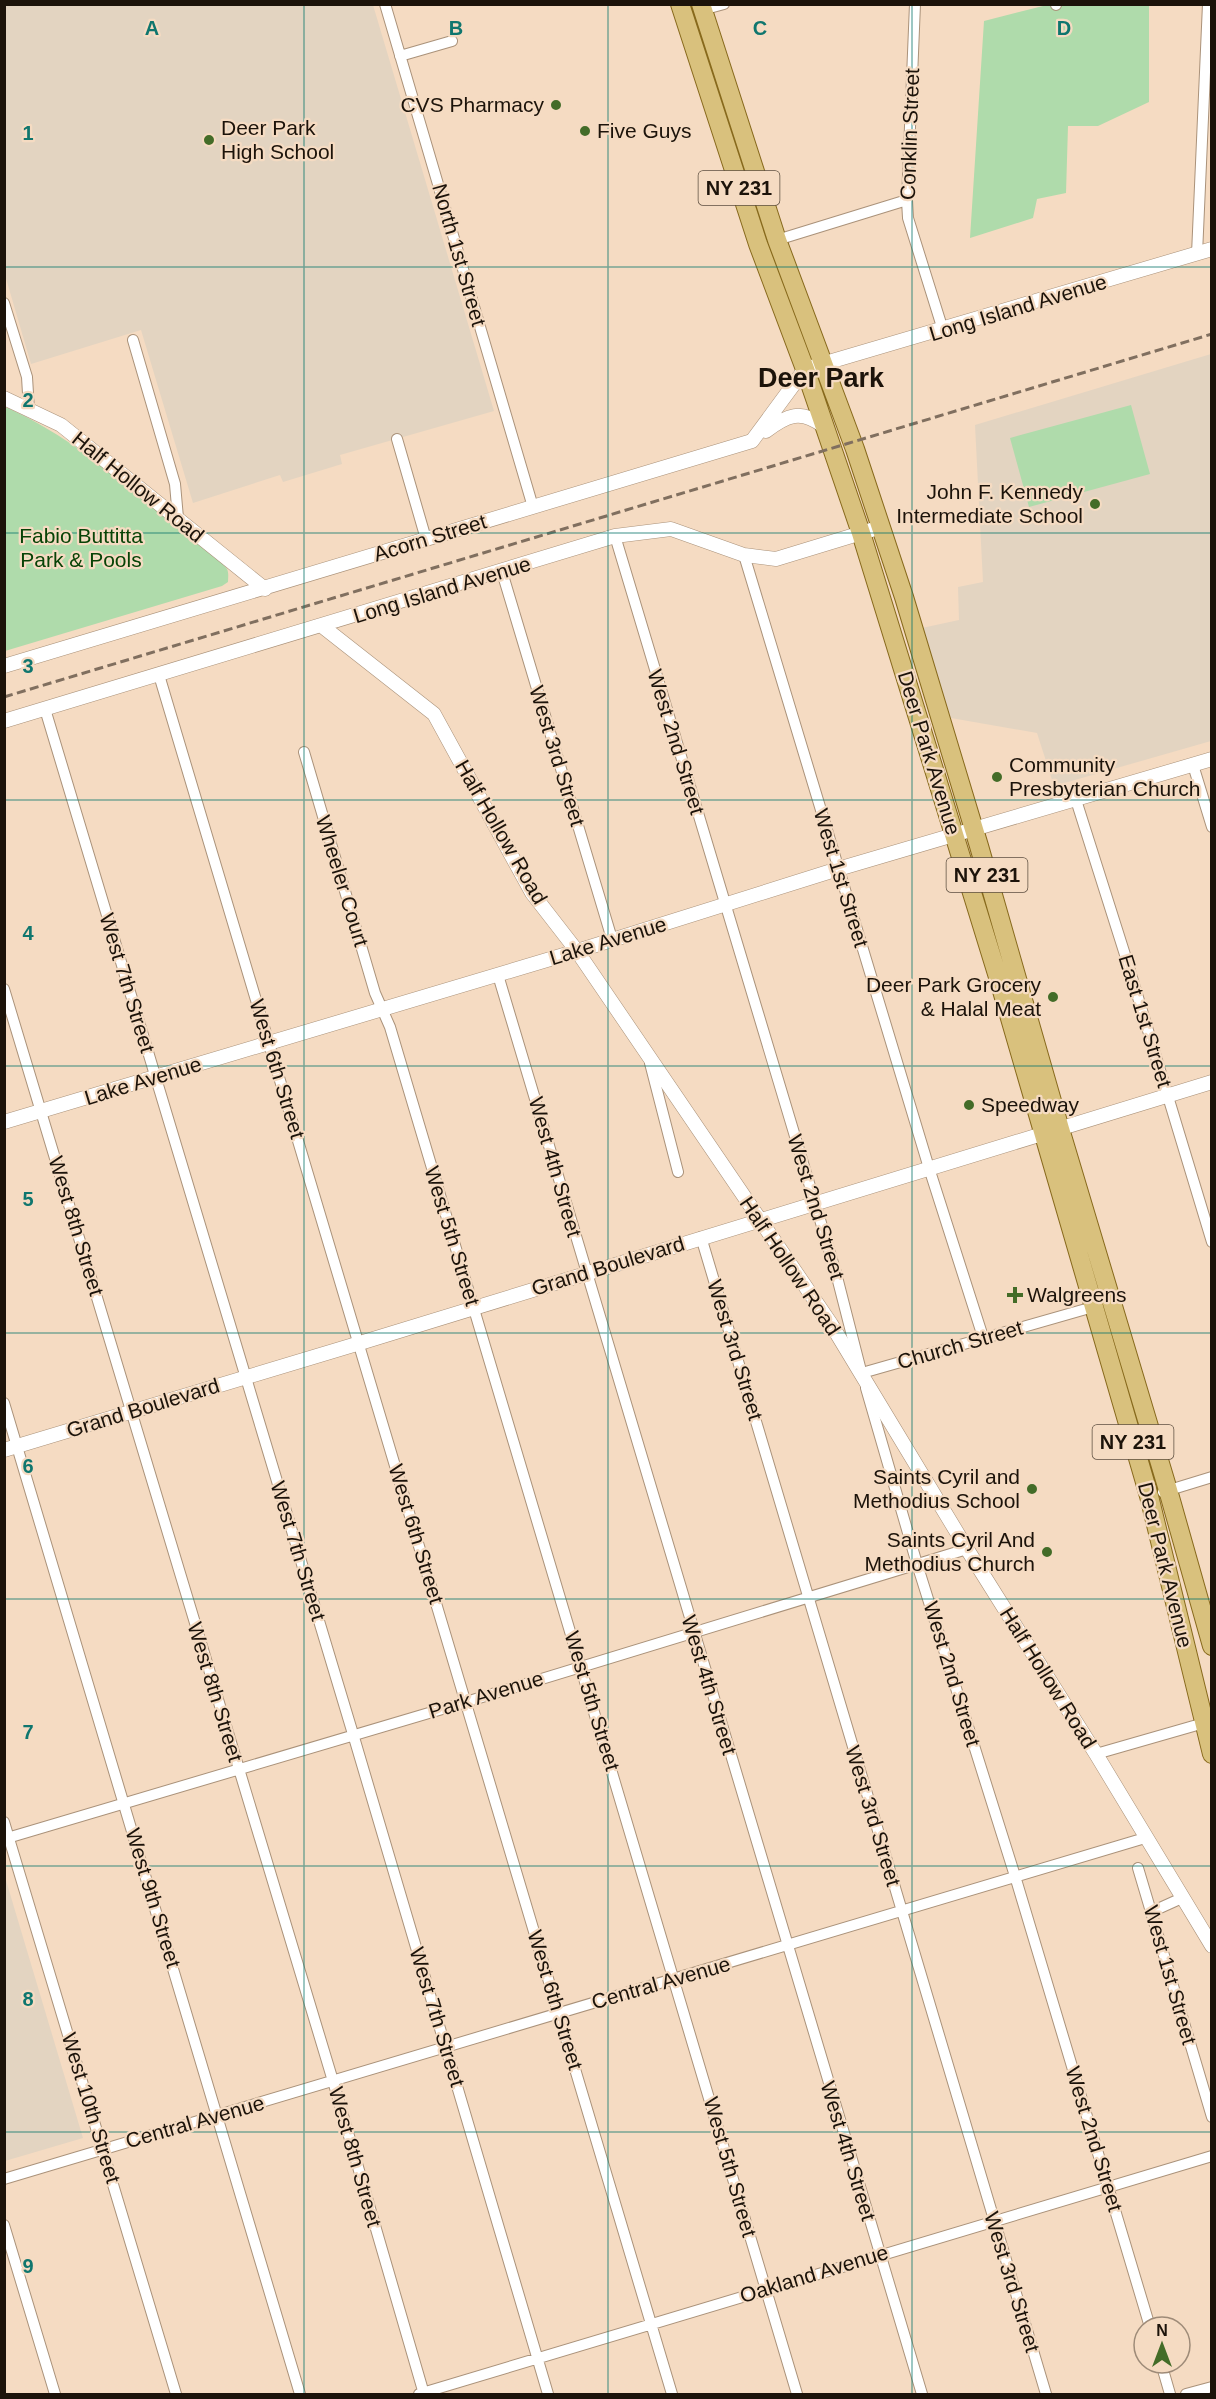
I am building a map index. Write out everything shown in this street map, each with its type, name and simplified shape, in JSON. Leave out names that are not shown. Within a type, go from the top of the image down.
[{"type":"main road","name":"Deer Park Avenue","points":[[680,4],[758,244],[805,369],[861,533],[998,976],[1168,1490],[1212,1646]]},
{"type":"main road","name":"Deer Park Avenue","points":[[702,7],[777,240],[855,449],[881,527],[974,830],[1094,1307],[1149,1496],[1212,1754]]},
{"type":"main road","points":[[710,98],[740,127]]},
{"type":"street","name":"North 1st Street","points":[[384,4],[533,507]]},
{"type":"street","points":[[702,7],[724,4]]},
{"type":"street","name":"Conklin Street","points":[[915,4],[908,218],[943,330]]},
{"type":"street","points":[[1197,254],[1208,4]]},
{"type":"street","points":[[400,56],[452,40]]},
{"type":"street","points":[[777,240],[907,200]]},
{"type":"street","name":"Long Island Avenue","points":[[823,364],[1212,249]]},
{"type":"street","points":[[4,303],[27,377],[29,407]]},
{"type":"street","points":[[133,340],[175,484],[178,518]]},
{"type":"street","points":[[752,441],[805,369],[823,364]]},
{"type":"street","name":"Half Hollow Road","points":[[4,398],[29,407],[61,425],[265,589]]},
{"type":"street","points":[[752,441],[776,423],[791,416],[809,416],[824,426]]},
{"type":"street","points":[[397,439],[426,539]]},
{"type":"street","name":"Acorn Street","points":[[4,666],[752,441]]},
{"type":"street","name":"Long Island Avenue","points":[[4,721],[615,536],[671,529],[744,555],[776,559],[881,527]]},
{"type":"street","name":"West 2nd Street","points":[[615,536],[836,1274],[862,1373],[918,1564],[1016,1876],[1146,2315]]},
{"type":"street","name":"West 1st Street","points":[[744,555],[929,1168],[983,1337]]},
{"type":"street","name":"West 3rd Street","points":[[502,572],[612,939]]},
{"type":"street","name":"Half Hollow Road","points":[[322,626],[434,714],[532,893],[577,951],[831,1324],[1212,1946]]},
{"type":"street","name":"West 6th Street","points":[[159,675],[672,2394]]},
{"type":"street","name":"West 7th Street","points":[[45,709],[353,1734],[548,2394]]},
{"type":"street","name":"Wheeler Court","points":[[304,752],[382,1009]]},
{"type":"street","name":"Lake Avenue","points":[[4,1122],[498,975],[838,869],[1212,759]]},
{"type":"street","points":[[1193,765],[1212,827]]},
{"type":"street","name":"East 1st Street","points":[[1076,800],[1212,1242]]},
{"type":"street","name":"West 4th Street","points":[[498,975],[921,2394]]},
{"type":"street","name":"West 8th Street","points":[[4,989],[333,2081],[422,2394]]},
{"type":"street","name":"West 5th Street","points":[[382,1009],[390,1027],[675,1979],[796,2394]]},
{"type":"street","points":[[650,1060],[678,1172]]},
{"type":"street","name":"Grand Boulevard","points":[[11,1448],[1212,1082]]},
{"type":"street","name":"West 3rd Street","points":[[701,1237],[1046,2394]]},
{"type":"street","name":"Church Street","points":[[862,1373],[1094,1307]]},
{"type":"street","name":"West 9th Street","points":[[4,1403],[11,1448],[125,1803],[300,2394]]},
{"type":"street","points":[[1149,1496],[1212,1477]]},
{"type":"street","name":"Park Avenue","points":[[7,1838],[466,1702],[967,1549]]},
{"type":"street","points":[[1096,1754],[1204,1723]]},
{"type":"street","name":"West 10th Street","points":[[4,1822],[176,2394]]},
{"type":"street","name":"Central Avenue","points":[[4,2179],[1145,1838]]},
{"type":"street","name":"West 1st Street","points":[[1138,1868],[1212,2117]]},
{"type":"street","points":[[1151,1912],[1182,1898]]},
{"type":"street","name":"Oakland Avenue","points":[[422,2394],[879,2254],[1212,2156]]},
{"type":"street","points":[[4,2225],[55,2394]]},
{"type":"street","points":[[1164,2375],[1170,2394]]},
{"type":"street","points":[[1186,2394],[1212,2387]]},
{"type":"shaded area","name":"Deer Park High School","points":[[4,5],[373,5],[494,411],[340,455],[342,464],[283,482],[280,475],[193,503],[141,330],[31,364],[5,275]]},
{"type":"shaded area","name":"John F. Kennedy Intermediate School","points":[[1211,354],[1211,741],[1054,786],[1037,733],[951,718],[922,628],[959,620],[958,587],[983,582],[975,425]]},
{"type":"shaded area","points":[[5,1877],[83,2138],[4,2161]]},
{"type":"green space","points":[[1047,5],[1149,5],[1149,102],[1098,126],[1068,126],[1066,193],[1037,199],[1033,218],[970,238],[984,21]]},
{"type":"green space","points":[[1131,405],[1150,474],[1029,507],[1010,438]]},
{"type":"green space","name":"Fabio Buttitta Park & Pools","points":[[4,408],[32,420],[78,448],[122,480],[219,560],[227,569],[228,582],[222,586],[5,651]]},
{"type":"railway","points":[[4,697],[1212,334]]},
{"type":"place","name":"CVS Pharmacy","points":[[556,105]]},
{"type":"place","name":"Five Guys","points":[[585,131]]},
{"type":"place","name":"Deer Park High School","points":[[209,140]]},
{"type":"place","name":"John F. Kennedy Intermediate School","points":[[1095,504]]},
{"type":"place","name":"Community Presbyterian Church","points":[[997,777]]},
{"type":"place","name":"Deer Park Grocery & Halal Meat","points":[[1053,997]]},
{"type":"place","name":"Speedway","points":[[969,1105]]},
{"type":"place","name":"Walgreens","points":[[1015,1295]]},
{"type":"place","name":"Saints Cyril and Methodius School","points":[[1032,1489]]},
{"type":"place","name":"Saints Cyril And Methodius Church","points":[[1047,1552]]},
{"type":"district","name":"Deer Park","points":[[821,378]]}]
